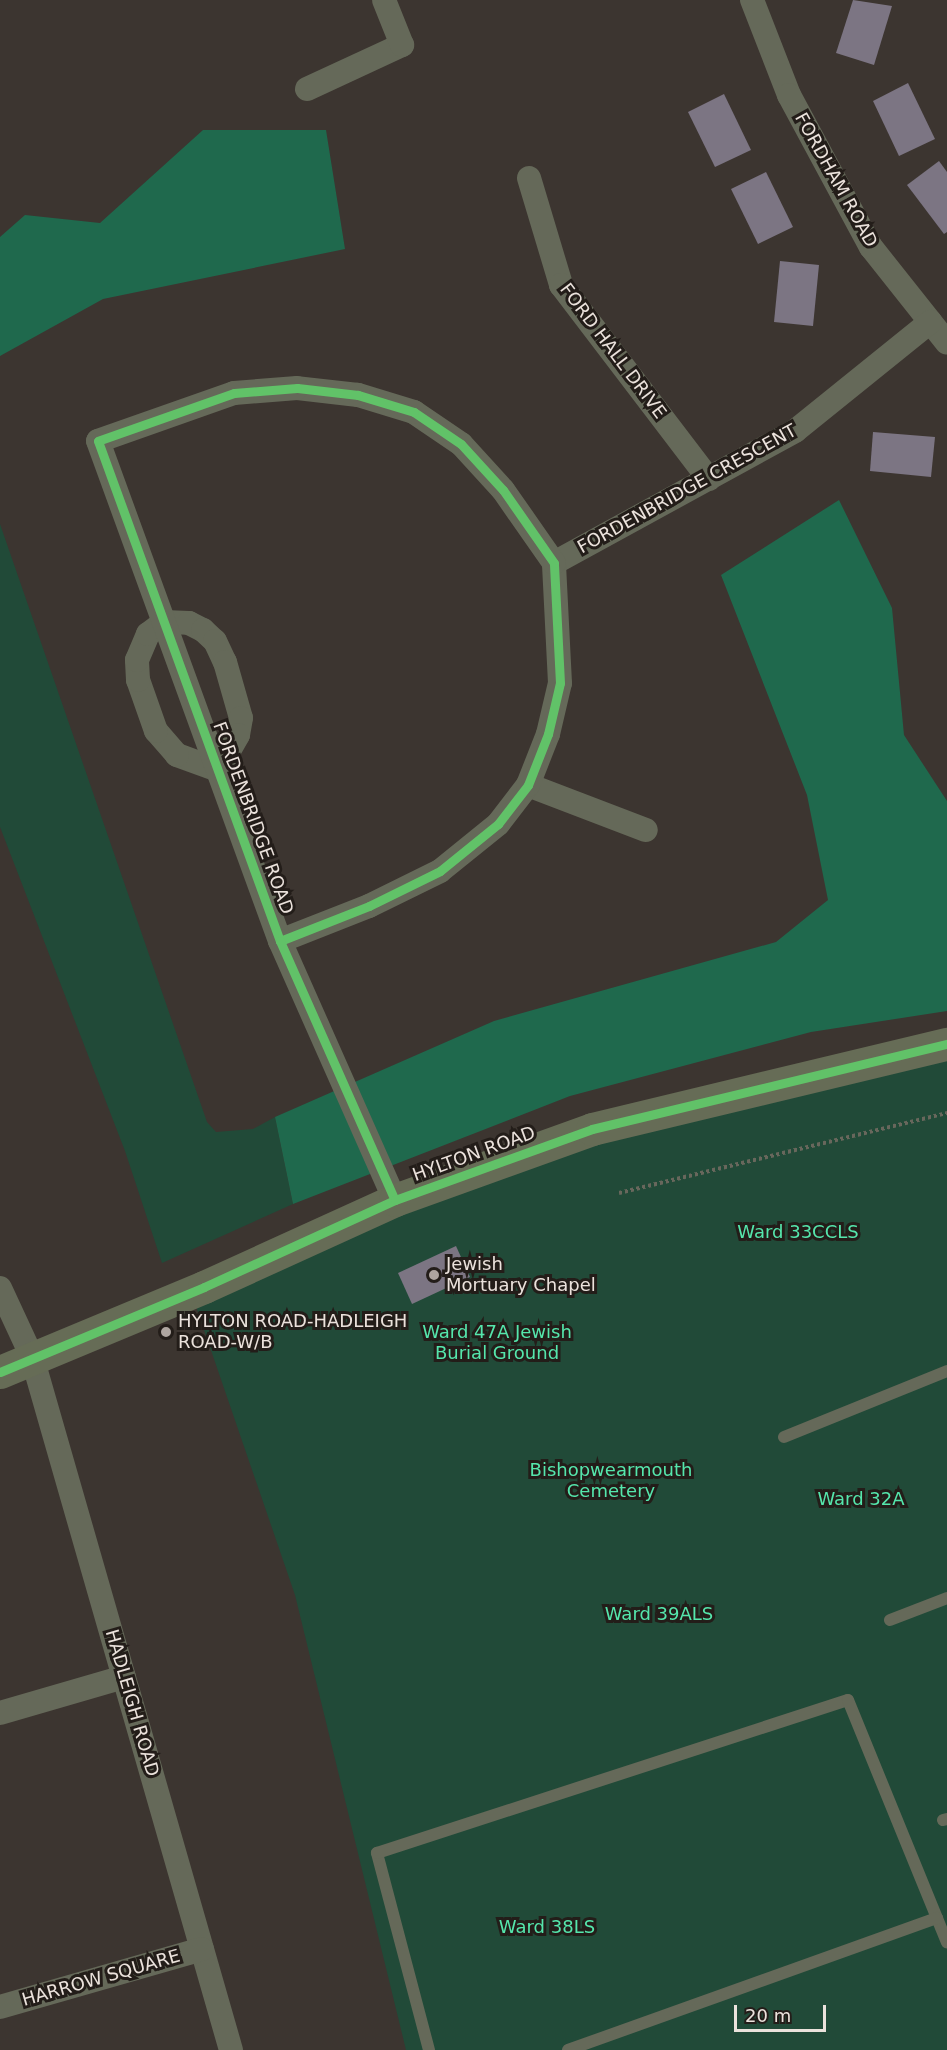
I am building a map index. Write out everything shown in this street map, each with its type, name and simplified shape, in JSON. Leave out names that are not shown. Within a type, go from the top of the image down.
[{"type":"street","points":[[307,89],[402,45],[384,0]]},
{"type":"street","name":"FORDHAM ROAD","points":[[752,0],[789,95],[871,247],[947,343]]},
{"type":"street","name":"FORD HALL DRIVE","points":[[529,178],[561,285],[708,479]]},
{"type":"street","name":"FORDENBRIDGE CRESCENT","points":[[555,563],[795,430],[930,322]]},
{"type":"street","name":"FORDENBRIDGE ROAD","points":[[395,1200],[280,941],[98,441],[234,393],[297,388],[358,395],[414,412],[461,444],[503,489],[555,563]]},
{"type":"street","points":[[280,941],[369,906],[440,871],[498,824],[528,784],[548,734],[560,683],[555,563]]},
{"type":"street","points":[[164,622],[189,623],[203,630],[215,641],[225,662],[241,718],[238,735],[218,770],[177,755],[156,731],[138,680],[137,660],[148,634],[164,622]]},
{"type":"street","points":[[528,784],[646,830]]},
{"type":"street","name":"HYLTON ROAD","points":[[0,1372],[204,1287],[395,1200],[592,1129],[947,1044]]},
{"type":"street","name":"HADLEIGH ROAD","points":[[0,1288],[32,1357],[231,2050]]},
{"type":"street","points":[[0,1713],[124,1677]]},
{"type":"street","name":"HARROW SQUARE","points":[[0,2007],[202,1949]]},
{"type":"lane","points":[[784,1437],[947,1371]]},
{"type":"lane","points":[[890,1620],[947,1599]]},
{"type":"lane","points":[[429,2050],[376,1853],[848,1700],[947,1943]]},
{"type":"lane","points":[[568,2050],[937,1918]]},
{"type":"path","points":[[619,1193],[947,1113]]},
{"type":"green space","points":[[203,130],[326,130],[345,249],[103,299],[0,356],[0,237],[25,215],[100,223]]},
{"type":"green space","points":[[839,500],[892,608],[904,735],[947,801],[947,1011],[811,1032],[570,1096],[293,1204],[275,1117],[494,1021],[776,942],[828,900],[807,795],[721,575]]},
{"type":"green space","points":[[0,524],[207,1122],[216,1132],[253,1129],[275,1117],[293,1204],[162,1263],[125,1151],[0,827]]},
{"type":"green space","name":"Bishopwearmouth Cemetery","points":[[947,1045],[947,2050],[406,2050],[295,1595],[191,1292],[395,1200]]},
{"type":"building","points":[[853,0],[892,6],[874,65],[836,53]]},
{"type":"building","points":[[908,83],[935,139],[899,156],[873,101]]},
{"type":"building","points":[[724,94],[751,150],[715,167],[688,112]]},
{"type":"building","points":[[939,161],[947,172],[947,232],[944,234],[907,185]]},
{"type":"building","points":[[766,172],[793,227],[758,244],[731,189]]},
{"type":"building","points":[[780,261],[819,265],[813,326],[774,322]]},
{"type":"building","points":[[873,432],[935,437],[931,477],[870,471]]},
{"type":"building","name":"Jewish Mortuary Chapel","points":[[456,1246],[470,1277],[412,1304],[398,1273]]},
{"type":"cycle path","points":[[280,941],[369,906],[440,871],[498,824],[528,785],[548,734],[560,683],[554,563],[503,490],[461,444],[414,412],[358,395],[297,388],[234,393],[98,441],[280,941],[395,1200]]},
{"type":"cycle path","points":[[0,1372],[204,1287],[395,1200],[592,1129],[947,1044]]},
{"type":"place","name":"Jewish Mortuary Chapel","points":[[434,1275]]},
{"type":"place","name":"HYLTON ROAD-HADLEIGH ROAD-W/B","points":[[166,1332]]},
{"type":"park label","name":"Ward 33CCLS","points":[[798,1232]]},
{"type":"park label","name":"Ward 47A Jewish Burial Ground","points":[[497,1343]]},
{"type":"park label","name":"Ward 32A","points":[[861,1499]]},
{"type":"park label","name":"Ward 39ALS","points":[[659,1614]]},
{"type":"park label","name":"Ward 38LS","points":[[547,1927]]}]
